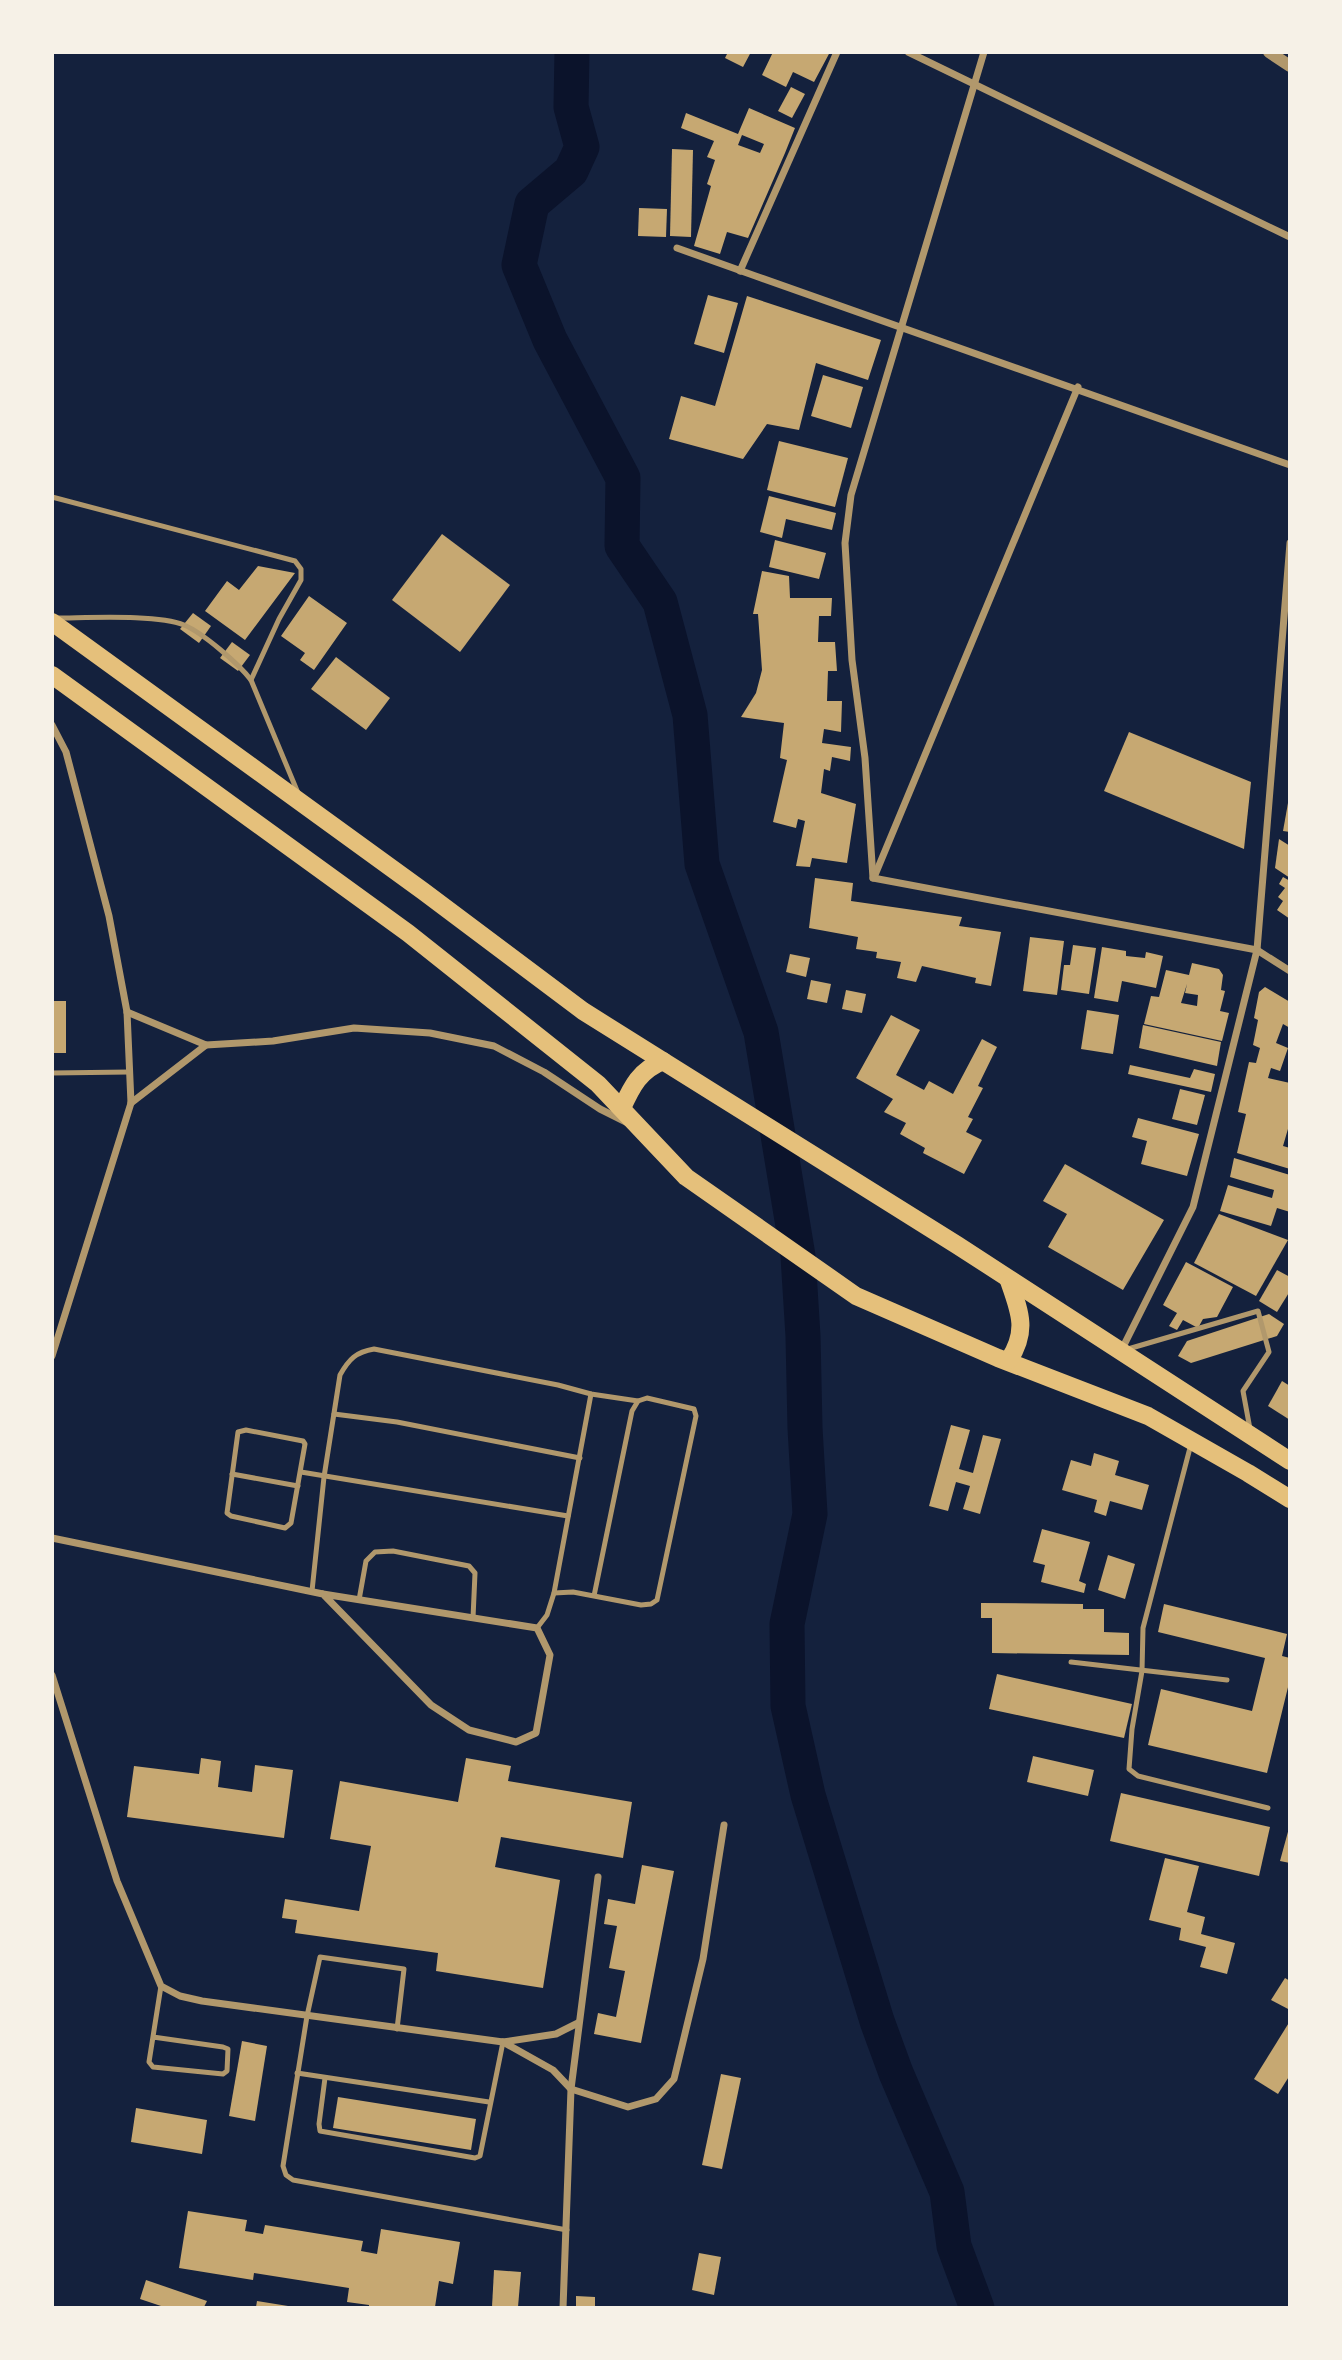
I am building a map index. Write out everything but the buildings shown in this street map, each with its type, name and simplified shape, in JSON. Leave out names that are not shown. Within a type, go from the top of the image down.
[{"type":"main road","points":[[52,620],[583,1011],[957,1245],[1290,1461]]},
{"type":"main road","points":[[52,675],[408,933],[598,1084],[686,1177],[856,1296],[1003,1359],[1148,1416],[1290,1499]]},
{"type":"main road","points":[[622,1108],[640,1075],[650,1066],[663,1061]]},
{"type":"main road","points":[[1003,1359],[1021,1338],[1020,1314],[1009,1281]]},
{"type":"street","points":[[740,271],[837,52]]},
{"type":"street","points":[[908,52],[1290,237]]},
{"type":"street","points":[[873,878],[864,758],[852,660],[845,543],[851,495],[984,52]]},
{"type":"street","points":[[1269,52],[1290,66]]},
{"type":"street","points":[[677,248],[902,329],[1078,387],[1290,465]]},
{"type":"street","points":[[873,878],[1078,387]]},
{"type":"street","points":[[1121,1351],[1193,1207],[1257,950],[1290,543]]},
{"type":"street","points":[[52,725],[66,752],[109,916],[127,1012],[131,1102],[52,1356]]},
{"type":"street","points":[[873,878],[1257,950],[1290,971]]},
{"type":"street","points":[[127,1012],[206,1045],[273,1041],[354,1028],[430,1033],[494,1046],[544,1072],[600,1109],[644,1130]]},
{"type":"street","points":[[131,1102],[206,1045]]},
{"type":"street","points":[[52,1538],[323,1594],[537,1628],[550,1655],[536,1733],[516,1742],[469,1730],[431,1705],[323,1594]]},
{"type":"street","points":[[52,1675],[117,1881],[161,1986],[180,1996],[202,2001],[502,2042],[556,2034],[578,2023]]},
{"type":"street","points":[[502,2042],[553,2070],[571,2089],[628,2108],[656,2099],[674,2079],[703,1959],[724,1825]]},
{"type":"street","points":[[563,2308],[571,2089],[598,1877]]},
{"type":"lane","points":[[52,497],[295,561],[301,569],[301,580],[279,619],[251,680]]},
{"type":"lane","points":[[52,620],[166,620],[186,625],[240,666],[251,680],[301,803]]},
{"type":"lane","points":[[52,1073],[129,1072]]},
{"type":"lane","points":[[1121,1351],[1258,1311],[1269,1352],[1243,1391],[1251,1435]]},
{"type":"lane","points":[[312,1591],[324,1477],[340,1375],[348,1362],[359,1352],[374,1349],[558,1385],[591,1394],[638,1401],[647,1398],[694,1409],[696,1416],[657,1600],[641,1605],[594,1595],[554,1592]]},
{"type":"lane","points":[[537,1628],[547,1615],[554,1592],[591,1394]]},
{"type":"lane","points":[[594,1595],[632,1411],[638,1401]]},
{"type":"lane","points":[[334,1414],[397,1422],[580,1458]]},
{"type":"lane","points":[[246,1430],[303,1441],[305,1444],[301,1472],[291,1523],[285,1528],[227,1513],[238,1432],[246,1430]]},
{"type":"lane","points":[[1192,1441],[1143,1628],[1142,1671],[1132,1729],[1129,1769],[1132,1774],[1268,1808]]},
{"type":"lane","points":[[301,1472],[568,1516]]},
{"type":"lane","points":[[232,1474],[298,1486]]},
{"type":"lane","points":[[359,1600],[366,1561],[375,1552],[393,1551],[469,1566],[475,1573],[473,1618]]},
{"type":"lane","points":[[1071,1662],[1227,1680]]},
{"type":"lane","points":[[397,2029],[404,1969],[320,1957],[297,2073],[283,2166],[286,2175],[293,2180],[567,2230]]},
{"type":"lane","points":[[153,2038],[228,2049],[227,2071],[223,2074],[153,2067],[149,2063],[161,1986]]},
{"type":"lane","points":[[326,2078],[320,2131],[470,2158],[480,2156],[502,2042]]},
{"type":"lane","points":[[297,2073],[489,2102]]},
{"type":"waterway","points":[[572,52],[571,107],[582,147],[571,171],[532,204],[519,265],[550,340],[623,478],[622,546],[660,602],[690,715],[702,864],[761,1032],[798,1256],[810,1514],[787,1624],[788,1706],[808,1795],[877,2021],[896,2073],[947,2192],[954,2246],[977,2308]]}]
